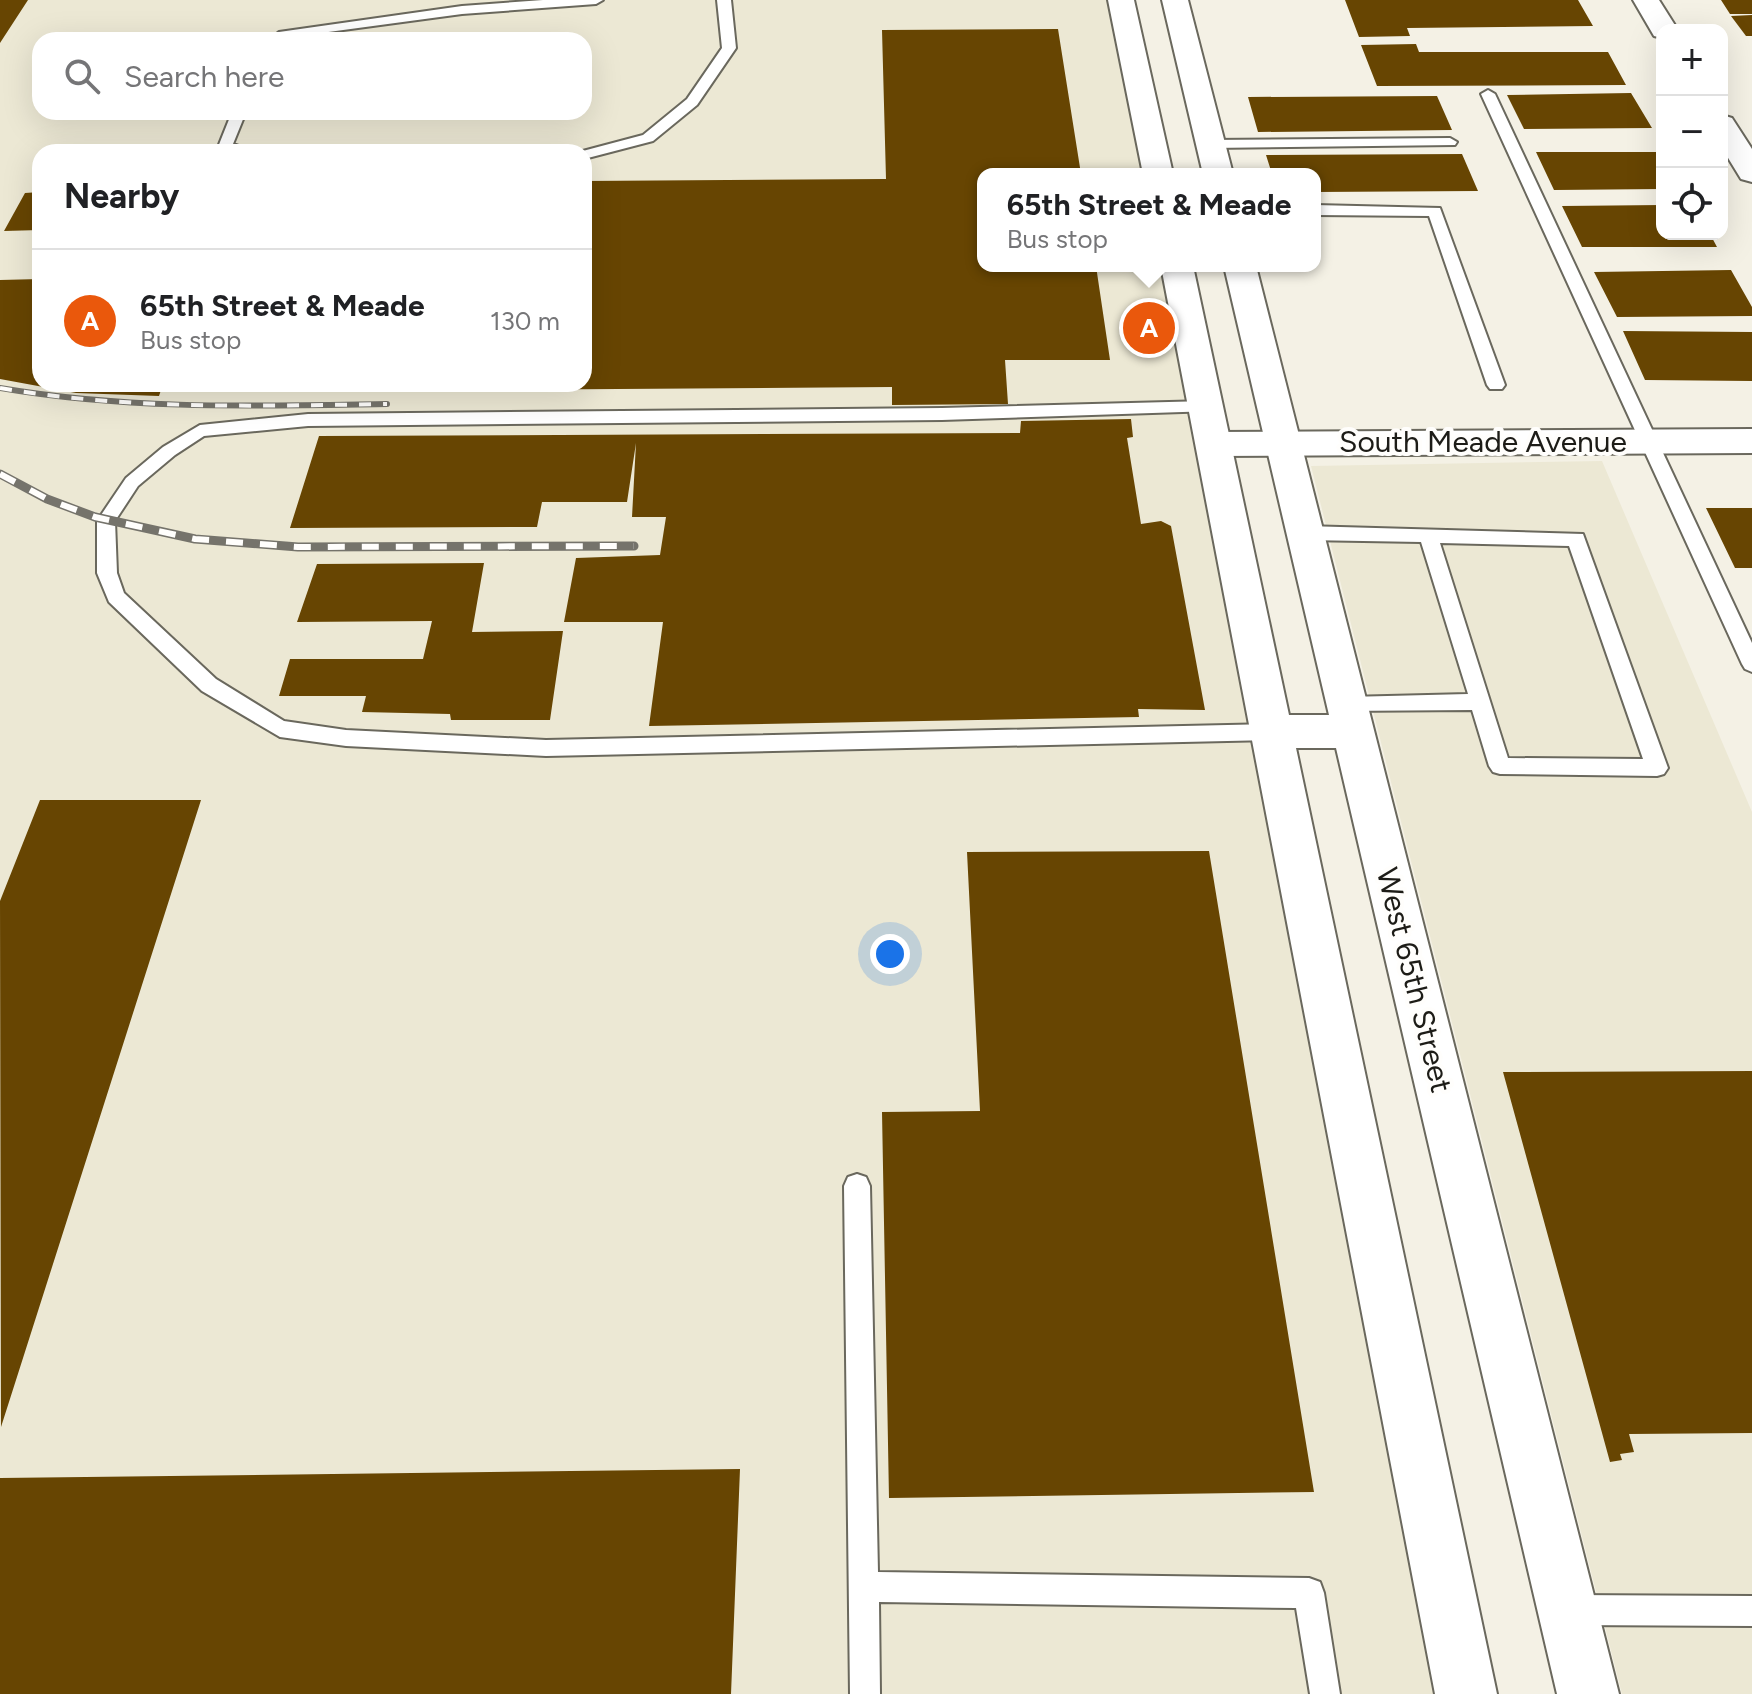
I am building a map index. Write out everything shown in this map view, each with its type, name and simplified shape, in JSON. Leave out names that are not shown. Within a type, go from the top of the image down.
[{"type":"street","points":[[1121,0],[1157,168]]},
{"type":"street","points":[[1175,0],[1216,168]]},
{"type":"street","points":[[1646,0],[1660,24]]},
{"type":"street","points":[[1728,134],[1752,173]]},
{"type":"street","points":[[1178,272],[1466,1694]]},
{"type":"street","name":"West 65th Street","points":[[1241,272],[1588,1694]]},
{"type":"street","name":"South Meade Avenue","points":[[1211,426],[1283,444],[1752,441]]},
{"type":"street","points":[[1273,732],[1350,718]]},
{"type":"lane","points":[[307,32],[462,10],[596,0]]},
{"type":"lane","points":[[592,153],[648,138],[692,102],[729,48],[724,0]]},
{"type":"lane","points":[[1488,94],[1752,664]]},
{"type":"lane","points":[[226,144],[236,120]]},
{"type":"lane","points":[[1210,144],[1450,142]]},
{"type":"lane","points":[[1321,210],[1435,211],[1496,385]]},
{"type":"lane","points":[[1211,426],[1013,410],[942,414],[308,420],[200,431],[169,451],[132,482],[106,521],[107,573],[116,597],[209,685],[280,729],[346,738],[546,748],[1273,732]]},
{"type":"lane","points":[[1305,533],[1576,539],[1657,768],[1500,766],[1429,536]]},
{"type":"lane","points":[[1350,718],[1480,702]]},
{"type":"lane","points":[[857,1186],[865,1694]]},
{"type":"lane","points":[[864,1587],[1309,1593],[1325,1694]]},
{"type":"lane","points":[[1568,1610],[1752,1611]]},
{"type":"shaded area","points":[[0,0],[1108,0],[1143,168],[977,168],[977,272],[1164,272],[1457,1694],[0,1694]]},
{"type":"shaded area","points":[[1602,461],[1752,812],[1752,1694],[1622,1694],[1311,466]]},
{"type":"building","points":[[0,0],[28,0],[0,43]]},
{"type":"building","points":[[1345,0],[1578,0],[1593,26],[1407,28],[1410,36],[1359,37]]},
{"type":"building","points":[[1721,0],[1752,0],[1752,14],[1730,14]]},
{"type":"building","points":[[1752,15],[1752,36],[1746,36],[1731,16]]},
{"type":"building","points":[[1058,29],[1080,168],[977,168],[977,272],[1097,272],[1110,360],[1005,360],[1008,404],[892,405],[892,387],[592,389],[592,181],[886,179],[882,30]]},
{"type":"building","points":[[1416,44],[1419,52],[1608,52],[1626,85],[1377,86],[1361,45]]},
{"type":"building","points":[[1631,93],[1652,128],[1524,129],[1507,95]]},
{"type":"building","points":[[1437,96],[1452,130],[1258,132],[1248,97]]},
{"type":"building","points":[[1536,152],[1656,152],[1656,189],[1554,190]]},
{"type":"building","points":[[1462,154],[1478,191],[1321,192],[1321,168],[1270,168],[1266,155]]},
{"type":"building","points":[[25,193],[32,193],[32,230],[4,231]]},
{"type":"building","points":[[1656,205],[1656,240],[1713,240],[1717,247],[1582,247],[1562,206]]},
{"type":"building","points":[[1731,270],[1752,307],[1752,316],[1617,317],[1594,272]]},
{"type":"building","points":[[32,279],[32,385],[0,379],[0,280]]},
{"type":"building","points":[[1623,331],[1752,332],[1752,381],[1645,380]]},
{"type":"building","points":[[71,392],[160,392],[159,396]]},
{"type":"building","points":[[1131,419],[1133,437],[1127,438],[1141,524],[1161,521],[1171,526],[1205,710],[1138,709],[1139,717],[649,726],[663,622],[564,622],[576,558],[660,555],[666,517],[632,517],[636,443],[627,502],[542,502],[537,527],[290,528],[319,436],[1020,433],[1021,421]]},
{"type":"building","points":[[1706,508],[1752,508],[1752,568],[1735,568]]},
{"type":"building","points":[[484,563],[472,632],[563,631],[550,720],[451,720],[450,714],[362,712],[366,696],[279,696],[290,659],[423,659],[432,621],[297,622],[317,564]]},
{"type":"building","points":[[40,800],[201,800],[1,1427],[0,901]]},
{"type":"building","points":[[1209,851],[1314,1492],[889,1498],[882,1112],[980,1111],[967,852]]},
{"type":"building","points":[[1752,1071],[1752,1433],[1629,1434],[1634,1452],[1620,1454],[1622,1460],[1610,1462],[1503,1072]]},
{"type":"building","points":[[740,1469],[731,1694],[0,1694],[0,1478]]},
{"type":"railway","points":[[0,388],[145,403],[241,406],[387,404]]},
{"type":"railway","points":[[0,474],[47,499],[95,517],[195,539],[298,547],[634,546]]},
{"type":"place","name":"65th Street & Meade","points":[[1149,328]]}]
